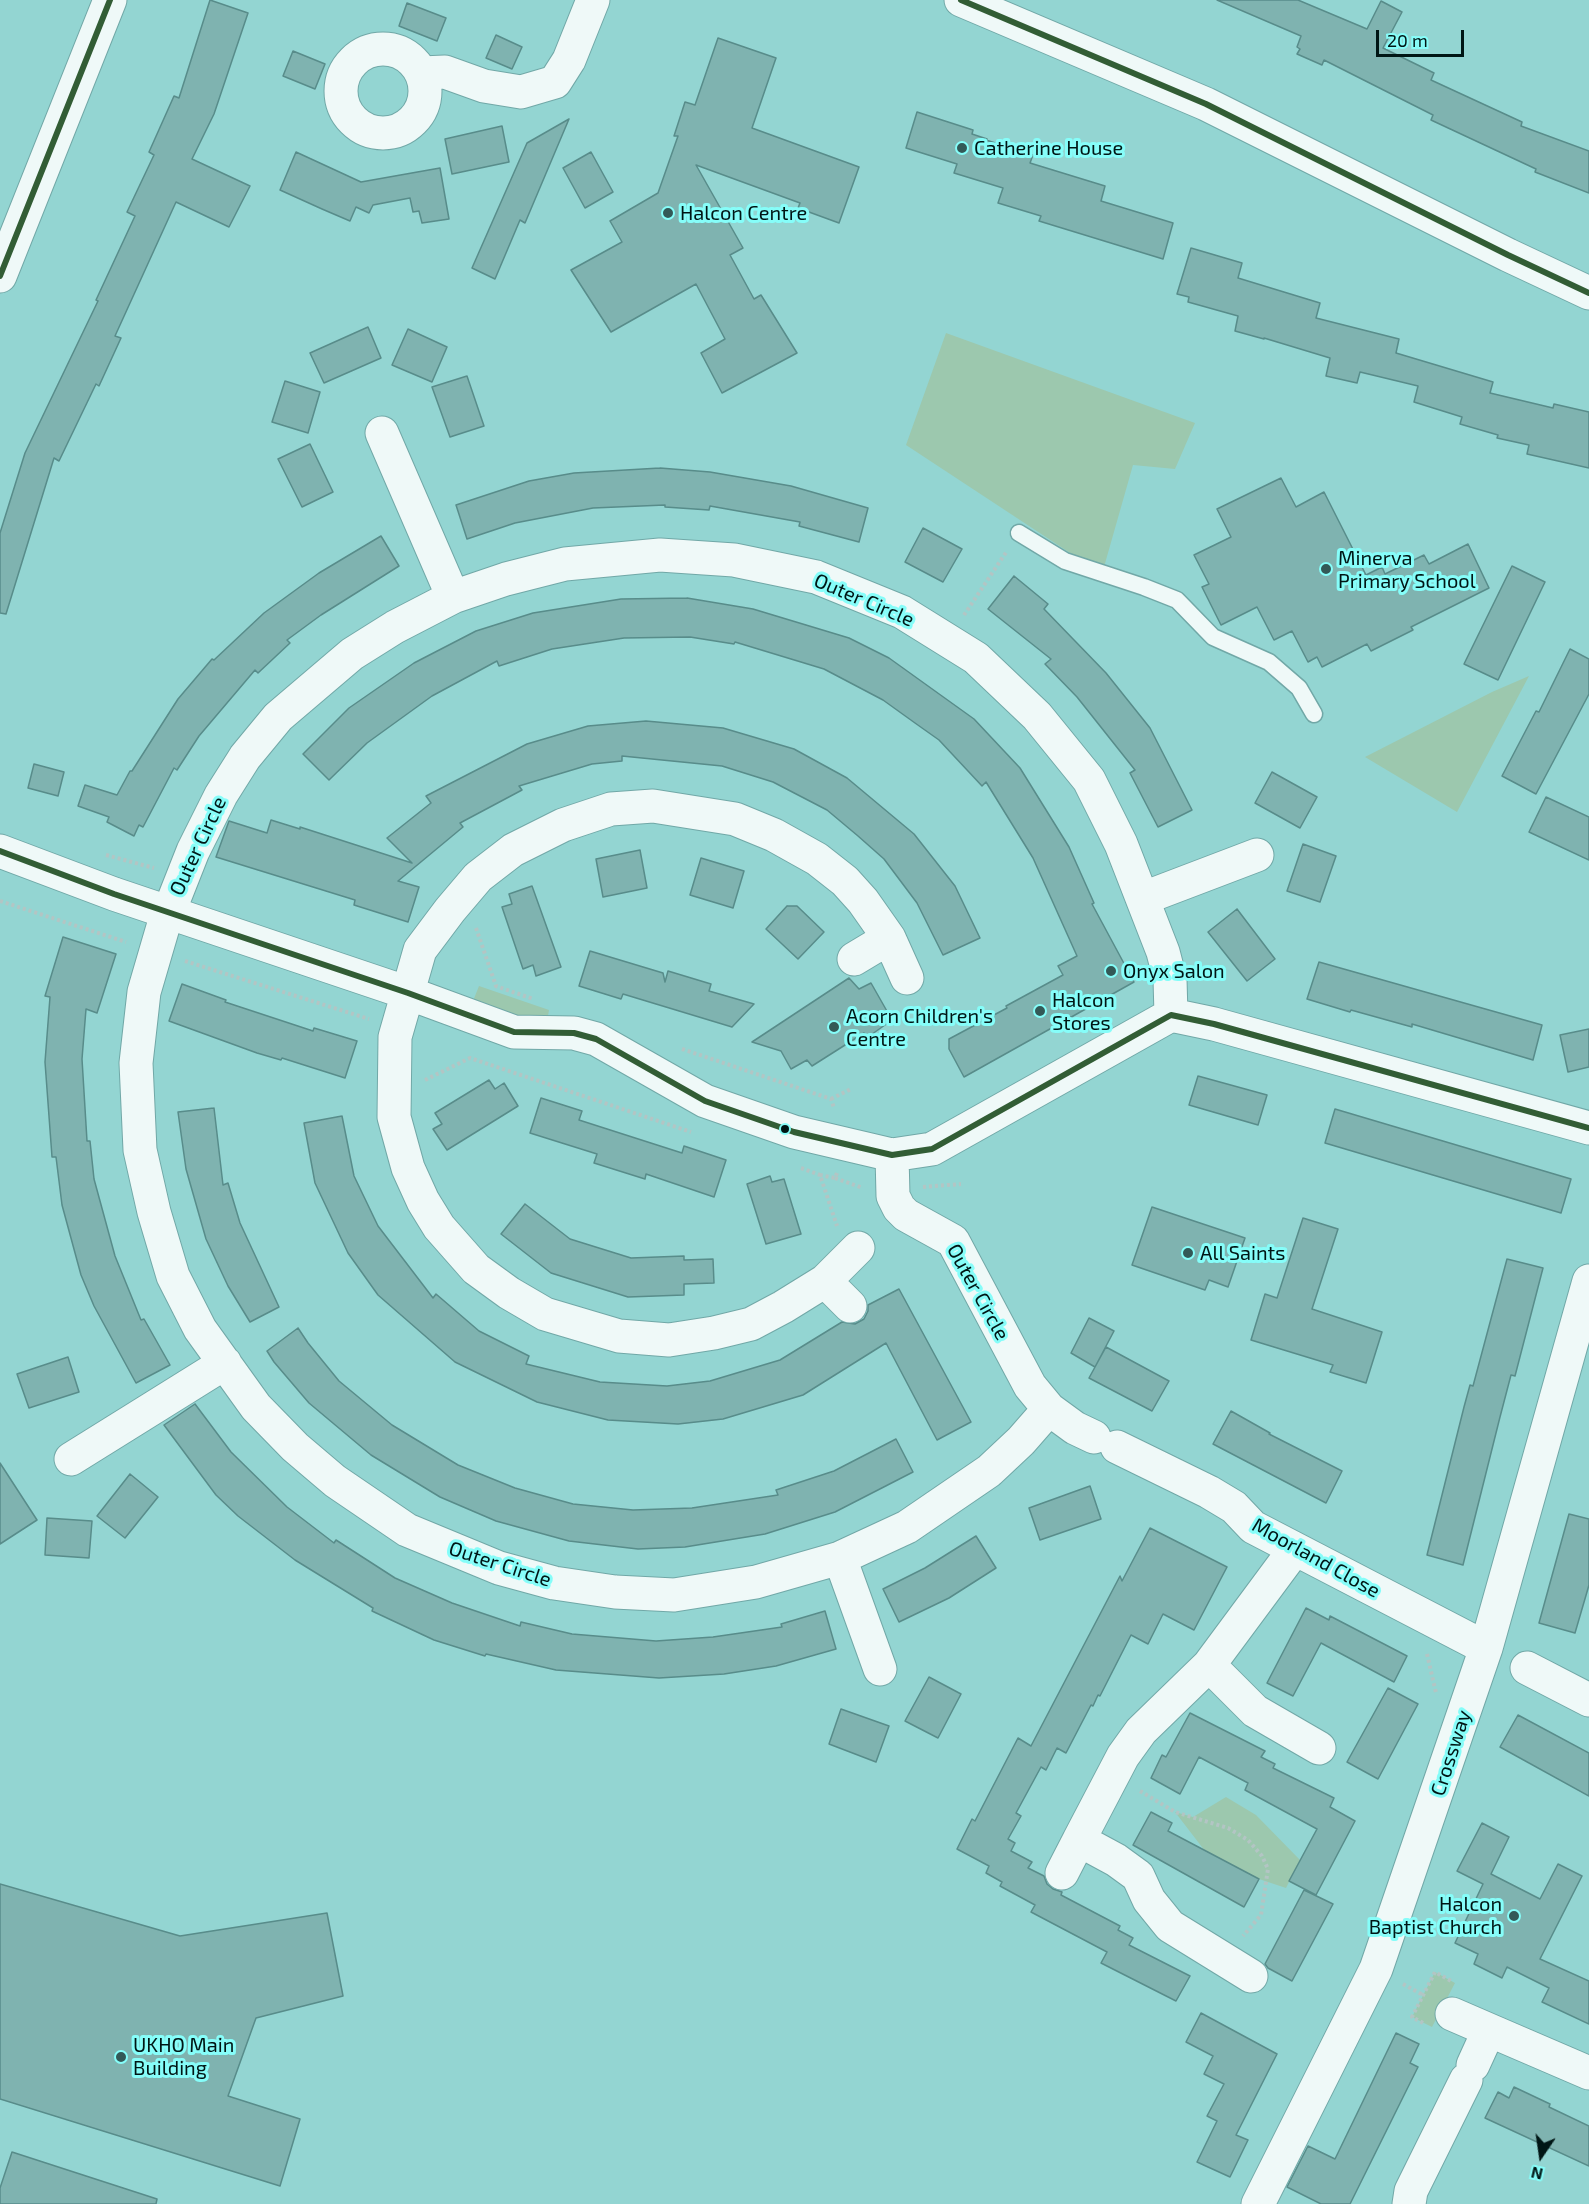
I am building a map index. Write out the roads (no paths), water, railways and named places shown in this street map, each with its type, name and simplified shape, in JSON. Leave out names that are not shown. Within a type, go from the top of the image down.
[{"type":"street","points":[[0,276],[110,0]]},
{"type":"street","points":[[422,73],[445,72],[484,86],[521,92],[555,82],[569,60],[593,0]]},
{"type":"street","points":[[961,0],[1206,104],[1497,250],[1589,293]]},
{"type":"street","points":[[382,433],[453,597]]},
{"type":"street","name":"Outer Circle","points":[[1049,1409],[997,1464],[950,1500],[907,1527],[840,1558],[756,1582],[674,1595],[615,1592],[554,1583],[499,1568],[407,1530],[343,1487],[295,1447],[256,1407],[200,1329],[173,1276],[154,1212],[140,1150],[135,1063],[144,992],[155,952],[193,851],[221,795],[245,757],[278,717],[352,654],[395,627],[453,597],[506,579],[565,564],[660,555],[734,560],[816,577],[902,612],[976,658],[1037,716],[1089,780],[1121,844],[1163,952],[1170,979],[1170,1015]]},
{"type":"street","points":[[892,1155],[893,1196],[879,1228],[825,1281],[750,1324],[714,1333],[669,1340],[619,1336],[545,1314],[509,1293],[477,1269],[439,1227],[423,1201],[408,1168],[394,1117],[395,1038],[420,950],[478,877],[513,850],[563,825],[611,809],[653,806],[735,819],[774,835],[817,859],[845,881],[863,901],[889,938],[907,978]]},
{"type":"street","points":[[0,851],[114,894],[408,993],[514,1032],[574,1033],[596,1039],[705,1101],[794,1132],[892,1155],[932,1149],[1170,1015],[1226,1027],[1589,1128]]},
{"type":"street","points":[[1143,898],[1257,855]]},
{"type":"street","points":[[854,959],[889,938]]},
{"type":"street","name":"Outer Circle","points":[[879,1228],[906,1215],[953,1241],[1030,1386],[1049,1409],[1075,1428],[1105,1442]]},
{"type":"street","points":[[825,1281],[850,1306]]},
{"type":"street","name":"Crossway","points":[[1257,2204],[1376,1969],[1486,1648],[1589,1281]]},
{"type":"street","points":[[70,1460],[225,1363]]},
{"type":"street","name":"Moorland Close","points":[[1105,1442],[1209,1492],[1234,1507],[1253,1527],[1486,1648]]},
{"type":"street","points":[[1062,1873],[1113,1775],[1141,1731],[1209,1665],[1296,1549]]},
{"type":"street","points":[[840,1558],[880,1669]]},
{"type":"street","points":[[1209,1665],[1255,1711],[1319,1748]]},
{"type":"street","points":[[1527,1668],[1589,1700]]},
{"type":"street","points":[[1079,1840],[1116,1860],[1138,1876],[1149,1900],[1170,1926],[1238,1968]]},
{"type":"street","points":[[1452,2014],[1589,2073]]},
{"type":"street","points":[[1409,2204],[1411,2191],[1489,2030]]},
{"type":"lane","points":[[1019,533],[1065,561],[1177,600],[1213,637],[1269,662],[1299,688],[1314,714]]},
{"type":"place","name":"Catherine House","points":[[962,148]]},
{"type":"place","name":"Halcon Centre","points":[[668,213]]},
{"type":"place","name":"Minerva Primary School","points":[[1326,569]]},
{"type":"place","name":"Onyx Salon","points":[[1111,971]]},
{"type":"place","name":"Halcon Stores","points":[[1040,1011]]},
{"type":"place","name":"Acorn Children's Centre","points":[[834,1027]]},
{"type":"place","name":"All Saints","points":[[1188,1253]]},
{"type":"place","name":"Halcon Baptist Church","points":[[1514,1916]]},
{"type":"place","name":"UKHO Main Building","points":[[121,2057]]}]
